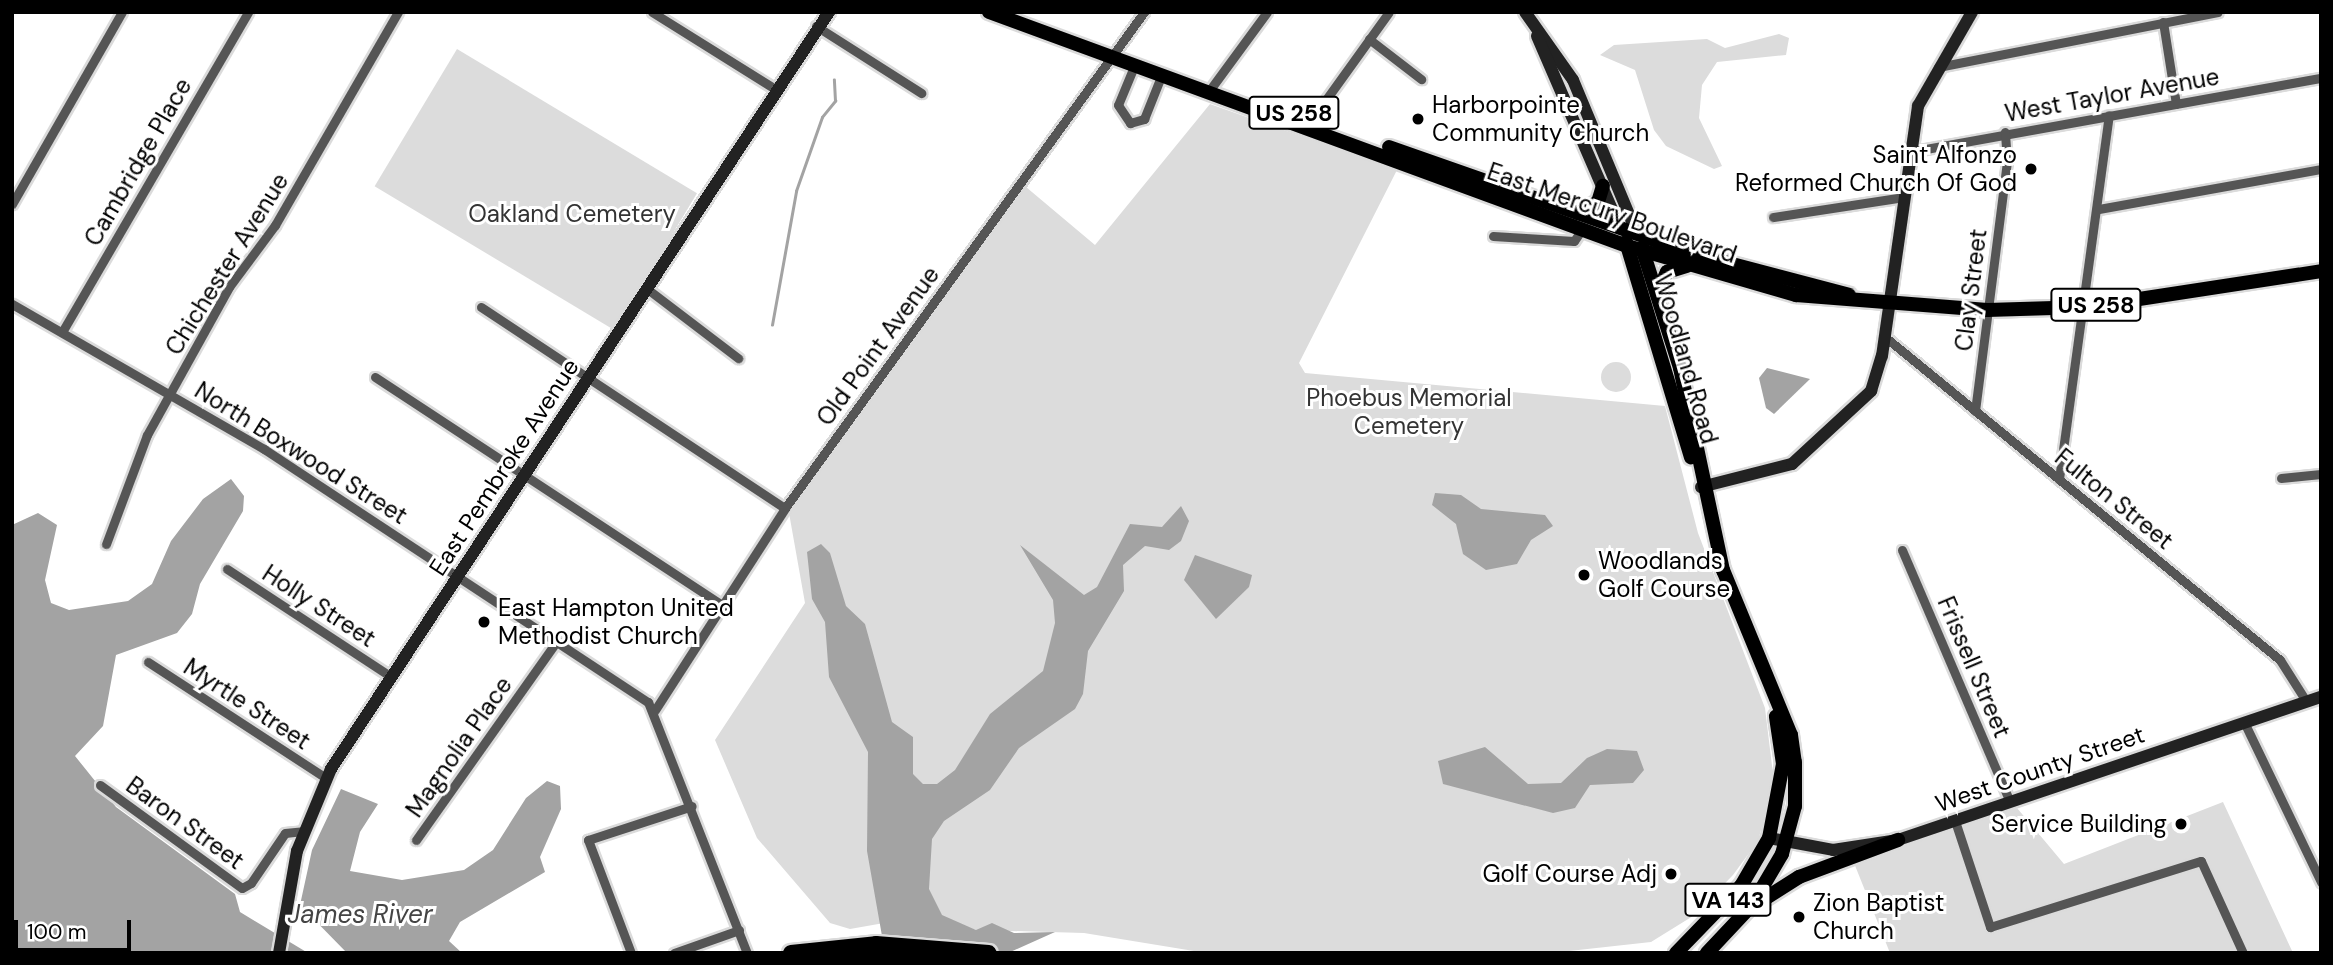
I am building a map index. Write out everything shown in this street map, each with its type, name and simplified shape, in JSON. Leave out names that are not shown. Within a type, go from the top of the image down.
[{"type":"highway","points":[[791,953],[909,944],[989,953]]},
{"type":"main road","name":"East Pembroke Avenue","points":[[816,26],[820,12]]},
{"type":"main road","name":"East Pembroke Avenue","points":[[279,953],[303,831],[326,778],[816,26],[829,12]]},
{"type":"main road","name":"East Mercury Boulevard","points":[[989,12],[1114,53],[1162,74],[1211,88]]},
{"type":"main road","name":"East Mercury Boulevard","points":[[1010,12],[1114,53],[1309,123],[1637,234],[1870,301]]},
{"type":"main road","points":[[1701,487],[1763,475],[1804,456],[1864,402],[1885,337],[1909,152],[1918,106],[1935,68],[1972,12]]},
{"type":"main road","name":"Woodland Road","points":[[1525,13],[1558,53],[1578,105],[1644,251],[1688,403],[1701,487]]},
{"type":"main road","name":"Woodland Road","points":[[1578,105],[1603,186],[1627,246],[1701,487],[1723,570],[1794,750],[1796,796],[1787,842],[1748,910]]},
{"type":"main road","name":"East Mercury Boulevard","points":[[1309,123],[1627,246],[1687,266],[1796,295],[1987,310],[2087,307],[2321,271]]},
{"type":"main road","points":[[1578,213],[1598,202],[1603,186]]},
{"type":"main road","points":[[1658,292],[1667,272],[1687,266]]},
{"type":"main road","name":"Woodland Road","points":[[1769,838],[1783,764],[1771,692]]},
{"type":"main road","name":"West County Street","points":[[1769,838],[1843,850],[1898,841],[2009,800],[2321,697]]},
{"type":"main road","name":"VA 143","points":[[1676,953],[1741,886],[1769,838]]},
{"type":"main road","name":"VA 143","points":[[1707,953],[1748,910],[1799,877],[1898,841]]},
{"type":"street","points":[[12,204],[122,12]]},
{"type":"street","name":"Cambridge Place","points":[[62,332],[248,12]]},
{"type":"street","name":"Chichester Avenue","points":[[106,544],[140,450],[170,393],[398,12]]},
{"type":"street","points":[[652,12],[775,89]]},
{"type":"street","name":"Old Point Avenue","points":[[655,710],[785,508],[1144,12]]},
{"type":"street","points":[[1211,88],[1267,12]]},
{"type":"street","points":[[1309,123],[1389,12]]},
{"type":"street","points":[[1935,68],[2218,12]]},
{"type":"street","points":[[2163,22],[2176,104]]},
{"type":"street","points":[[816,26],[921,93]]},
{"type":"street","points":[[1369,40],[1422,79]]},
{"type":"street","points":[[1135,64],[1118,106],[1130,123],[1144,119],[1162,74]]},
{"type":"street","name":"West Taylor Avenue","points":[[1909,152],[2005,132],[2321,78]]},
{"type":"street","points":[[2059,479],[2087,307],[2109,115]]},
{"type":"street","name":"Clay Street","points":[[1975,411],[2005,132]]},
{"type":"street","points":[[2099,209],[2321,169]]},
{"type":"street","points":[[1773,217],[1904,197]]},
{"type":"street","points":[[1493,236],[1574,241],[1582,229]]},
{"type":"street","points":[[646,288],[738,358]]},
{"type":"street","name":"North Boxwood Street","points":[[12,304],[170,393],[457,575],[655,710]]},
{"type":"street","points":[[481,307],[785,508]]},
{"type":"street","name":"Fulton Street","points":[[1885,337],[2280,660],[2306,701]]},
{"type":"street","points":[[375,377],[723,606]]},
{"type":"street","points":[[2281,478],[2321,474]]},
{"type":"street","name":"Frissell Street","points":[[1902,550],[2009,800]]},
{"type":"street","name":"Holly Street","points":[[227,569],[390,676]]},
{"type":"street","name":"Magnolia Place","points":[[416,840],[557,641]]},
{"type":"street","name":"Myrtle Street","points":[[148,662],[326,778]]},
{"type":"street","points":[[655,710],[747,953]]},
{"type":"street","points":[[2244,722],[2321,882]]},
{"type":"street","name":"Baron Street","points":[[100,785],[242,888],[251,883],[285,833],[303,831]]},
{"type":"street","points":[[631,953],[588,840],[692,806]]},
{"type":"street","points":[[1955,821],[1990,927],[2201,861],[2243,953]]},
{"type":"street","points":[[674,953],[739,930]]},
{"type":"green space","points":[[1779,34],[1789,38],[1786,55],[1717,62],[1702,85],[1699,118],[1722,166],[1714,169],[1666,146],[1654,130],[1635,70],[1600,55],[1614,45],[1707,39],[1725,48]]},
{"type":"green space","name":"Oakland Cemetery","points":[[457,49],[697,193],[615,330],[375,186]]},
{"type":"green space","name":"Phoebus Memorial Cemetery","points":[[1210,104],[1397,170],[1299,363],[1305,373],[1665,406],[1698,533],[1765,708],[1774,782],[1758,841],[1733,875],[1693,916],[1651,942],[1551,953],[1206,953],[1084,933],[976,930],[881,899],[884,923],[850,929],[830,923],[757,838],[715,740],[805,603],[789,513],[1026,187],[1095,245]]},
{"type":"green space","points":[[1616,362],[1622,363],[1630,371],[1630,383],[1622,391],[1616,392],[1610,391],[1602,383],[1601,377],[1602,371],[1610,363]]},
{"type":"green space","points":[[2223,802],[2293,953],[1890,953],[1854,863],[2017,808],[2064,864]]},
{"type":"water","points":[[1767,368],[1810,379],[1774,414],[1766,408],[1759,378]]},
{"type":"water","name":"James River","points":[[231,479],[244,496],[243,511],[200,584],[192,614],[177,633],[116,655],[103,726],[75,756],[116,807],[235,894],[240,912],[308,953],[12,953],[12,525],[38,513],[57,525],[45,580],[51,603],[69,610],[128,601],[152,584],[171,541],[203,499]]},
{"type":"water","points":[[1435,493],[1461,495],[1481,509],[1545,515],[1553,526],[1531,540],[1517,564],[1486,570],[1463,554],[1456,524],[1432,505]]},
{"type":"water","points":[[1181,506],[1189,521],[1181,541],[1169,550],[1145,546],[1123,565],[1124,591],[1088,651],[1083,694],[1075,709],[1019,748],[990,790],[944,821],[932,839],[929,889],[942,915],[976,930],[992,923],[1014,933],[1055,932],[1008,953],[885,953],[867,851],[868,752],[829,677],[825,622],[812,599],[807,552],[821,544],[830,553],[846,606],[865,624],[892,722],[913,737],[913,774],[923,784],[937,784],[955,770],[990,714],[1043,671],[1055,623],[1053,600],[1020,545],[1084,595],[1097,587],[1130,524],[1162,527]]},
{"type":"water","points":[[1195,555],[1252,575],[1249,587],[1216,619],[1184,580]]},
{"type":"water","points":[[1485,747],[1528,784],[1561,783],[1587,758],[1607,749],[1637,751],[1644,770],[1633,783],[1590,785],[1575,808],[1553,813],[1443,784],[1438,761]]},
{"type":"water","name":"James River","points":[[547,781],[560,786],[561,809],[540,857],[545,872],[460,922],[449,941],[462,953],[347,953],[300,905],[312,850],[341,789],[378,804],[360,832],[350,871],[402,880],[464,870],[493,850],[526,798]]},
{"type":"waterway","points":[[772,325],[796,191],[822,117],[835,101],[834,80]]},
{"type":"place","name":"Harborpointe Community Church","points":[[1418,119]]},
{"type":"place","name":"Saint Alfonzo Reformed Church Of God","points":[[2031,169]]},
{"type":"place","name":"Woodlands Golf Course","points":[[1584,575]]},
{"type":"place","name":"East Hampton United Methodist Church","points":[[484,622]]},
{"type":"place","name":"Service Building","points":[[2181,824]]},
{"type":"place","name":"Golf Course Adj","points":[[1671,874]]},
{"type":"place","name":"Zion Baptist Church","points":[[1799,917]]}]
